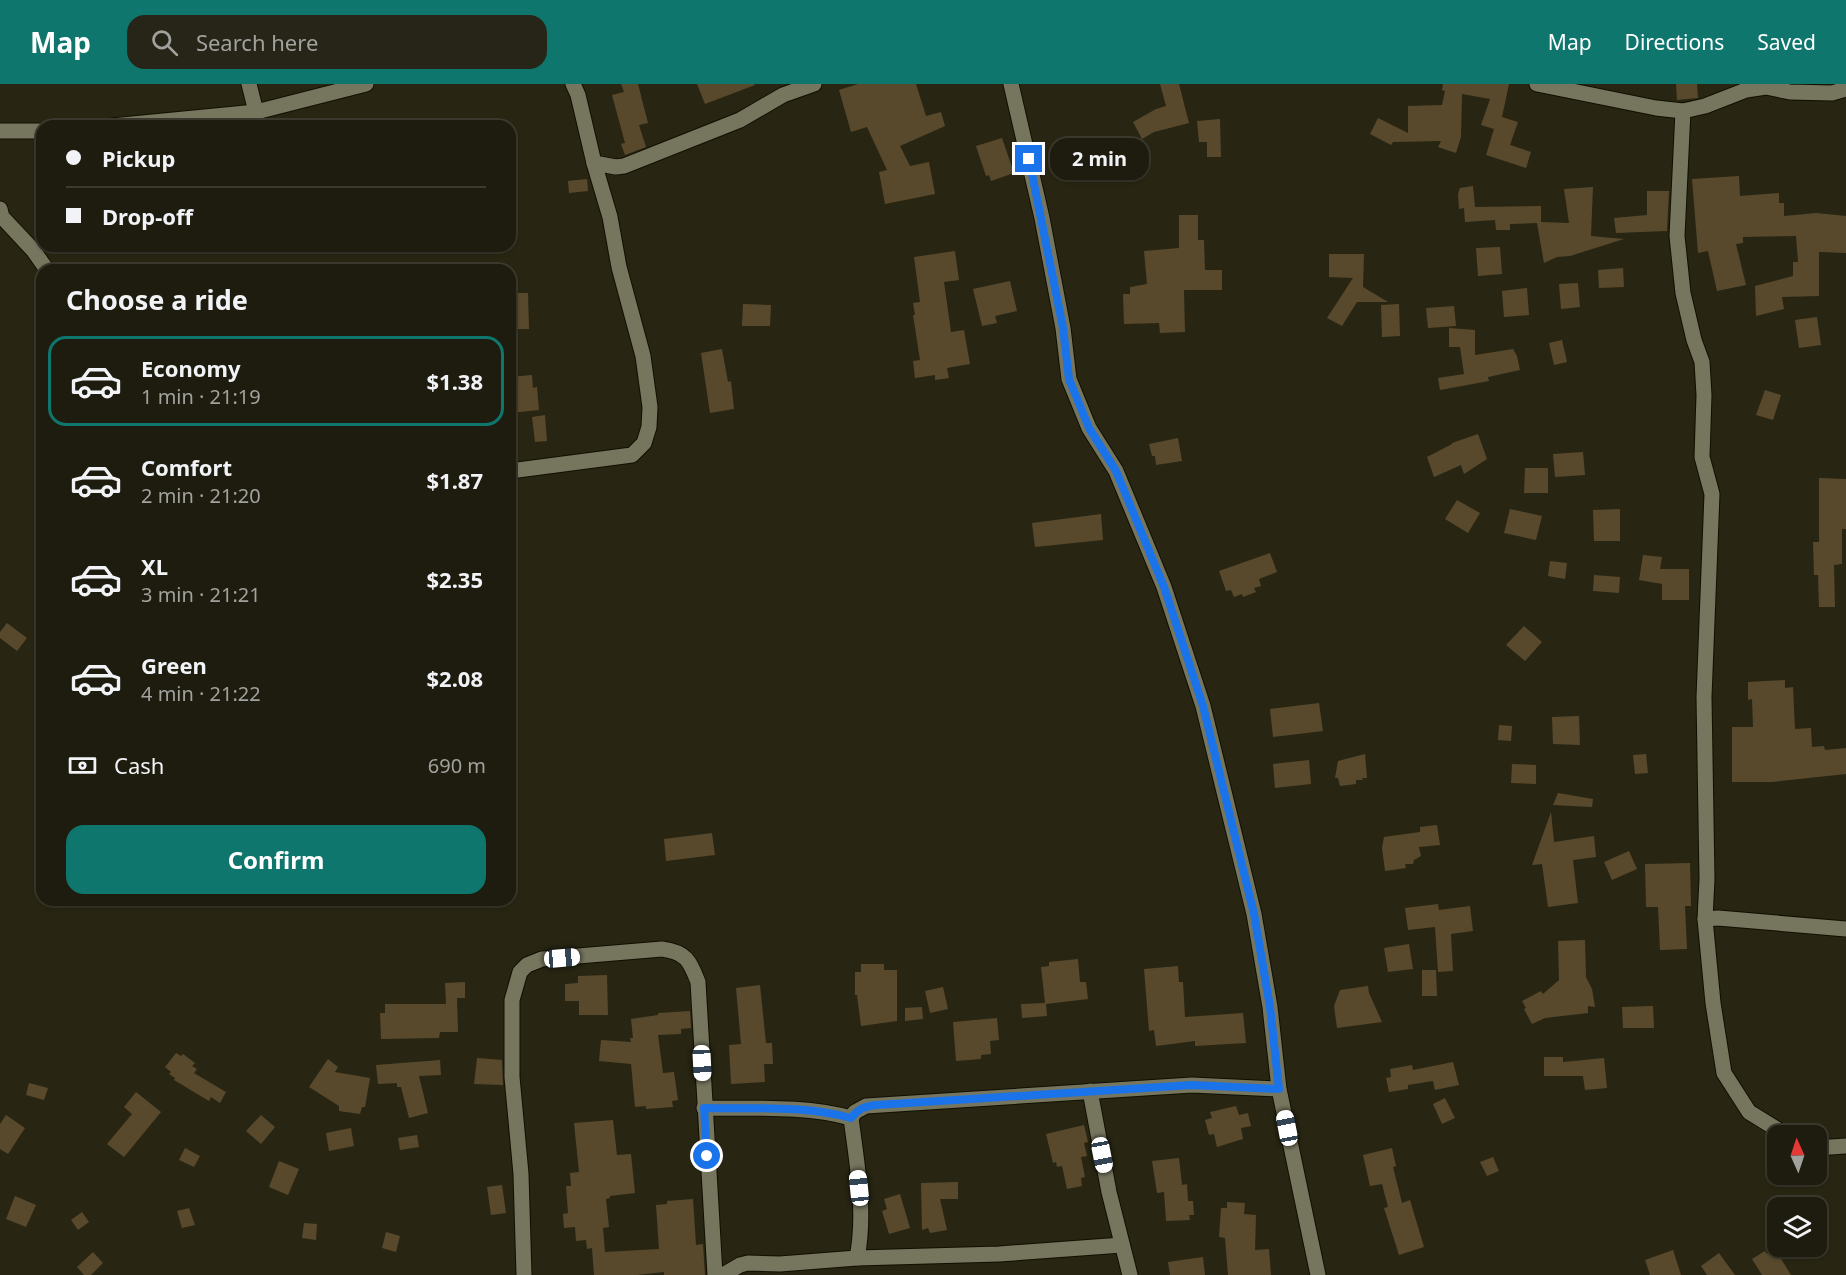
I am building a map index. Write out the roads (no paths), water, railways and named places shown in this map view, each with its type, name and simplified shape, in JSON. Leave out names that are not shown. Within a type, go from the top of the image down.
[{"type":"street","points":[[249,84],[256,112]]},
{"type":"street","points":[[174,120],[256,112],[366,84]]},
{"type":"street","points":[[516,470],[632,455],[644,443],[650,427],[650,407],[643,356],[619,267],[610,217],[578,95],[573,84]]},
{"type":"street","points":[[594,163],[624,166],[740,120],[783,95],[814,84]]},
{"type":"street","points":[[1011,84],[1044,229],[1063,328],[1069,379],[1089,428],[1116,471],[1164,587],[1203,706],[1254,914],[1270,1007],[1279,1089],[1318,1275]]},
{"type":"street","points":[[1537,84],[1656,108],[1683,111],[1705,106],[1746,90],[1766,87],[1790,92],[1832,93],[1846,89]]},
{"type":"street","points":[[1683,111],[1677,236],[1683,293],[1694,340],[1702,362],[1704,395],[1702,457],[1712,494],[1704,697],[1707,879],[1705,919],[1713,1003],[1724,1073],[1749,1112],[1770,1125]]},
{"type":"street","points":[[0,131],[36,132]]},
{"type":"street","points":[[0,209],[2,217],[33,250],[42,264]]},
{"type":"street","points":[[1705,919],[1718,918],[1846,929]]},
{"type":"street","points":[[524,1275],[521,1174],[512,1077],[512,1000],[520,972],[527,965],[542,959],[662,949],[677,951],[691,965],[698,982],[715,1275]]},
{"type":"street","points":[[857,1258],[861,1239],[861,1212],[851,1118],[855,1112],[866,1106],[1192,1085],[1279,1089]]},
{"type":"street","points":[[1090,1091],[1130,1275]]},
{"type":"street","points":[[704,1108],[807,1109],[826,1111],[851,1118]]},
{"type":"street","points":[[1827,1147],[1846,1146]]},
{"type":"street","points":[[723,1275],[748,1263],[780,1264],[857,1258],[1062,1251],[1122,1245]]}]
